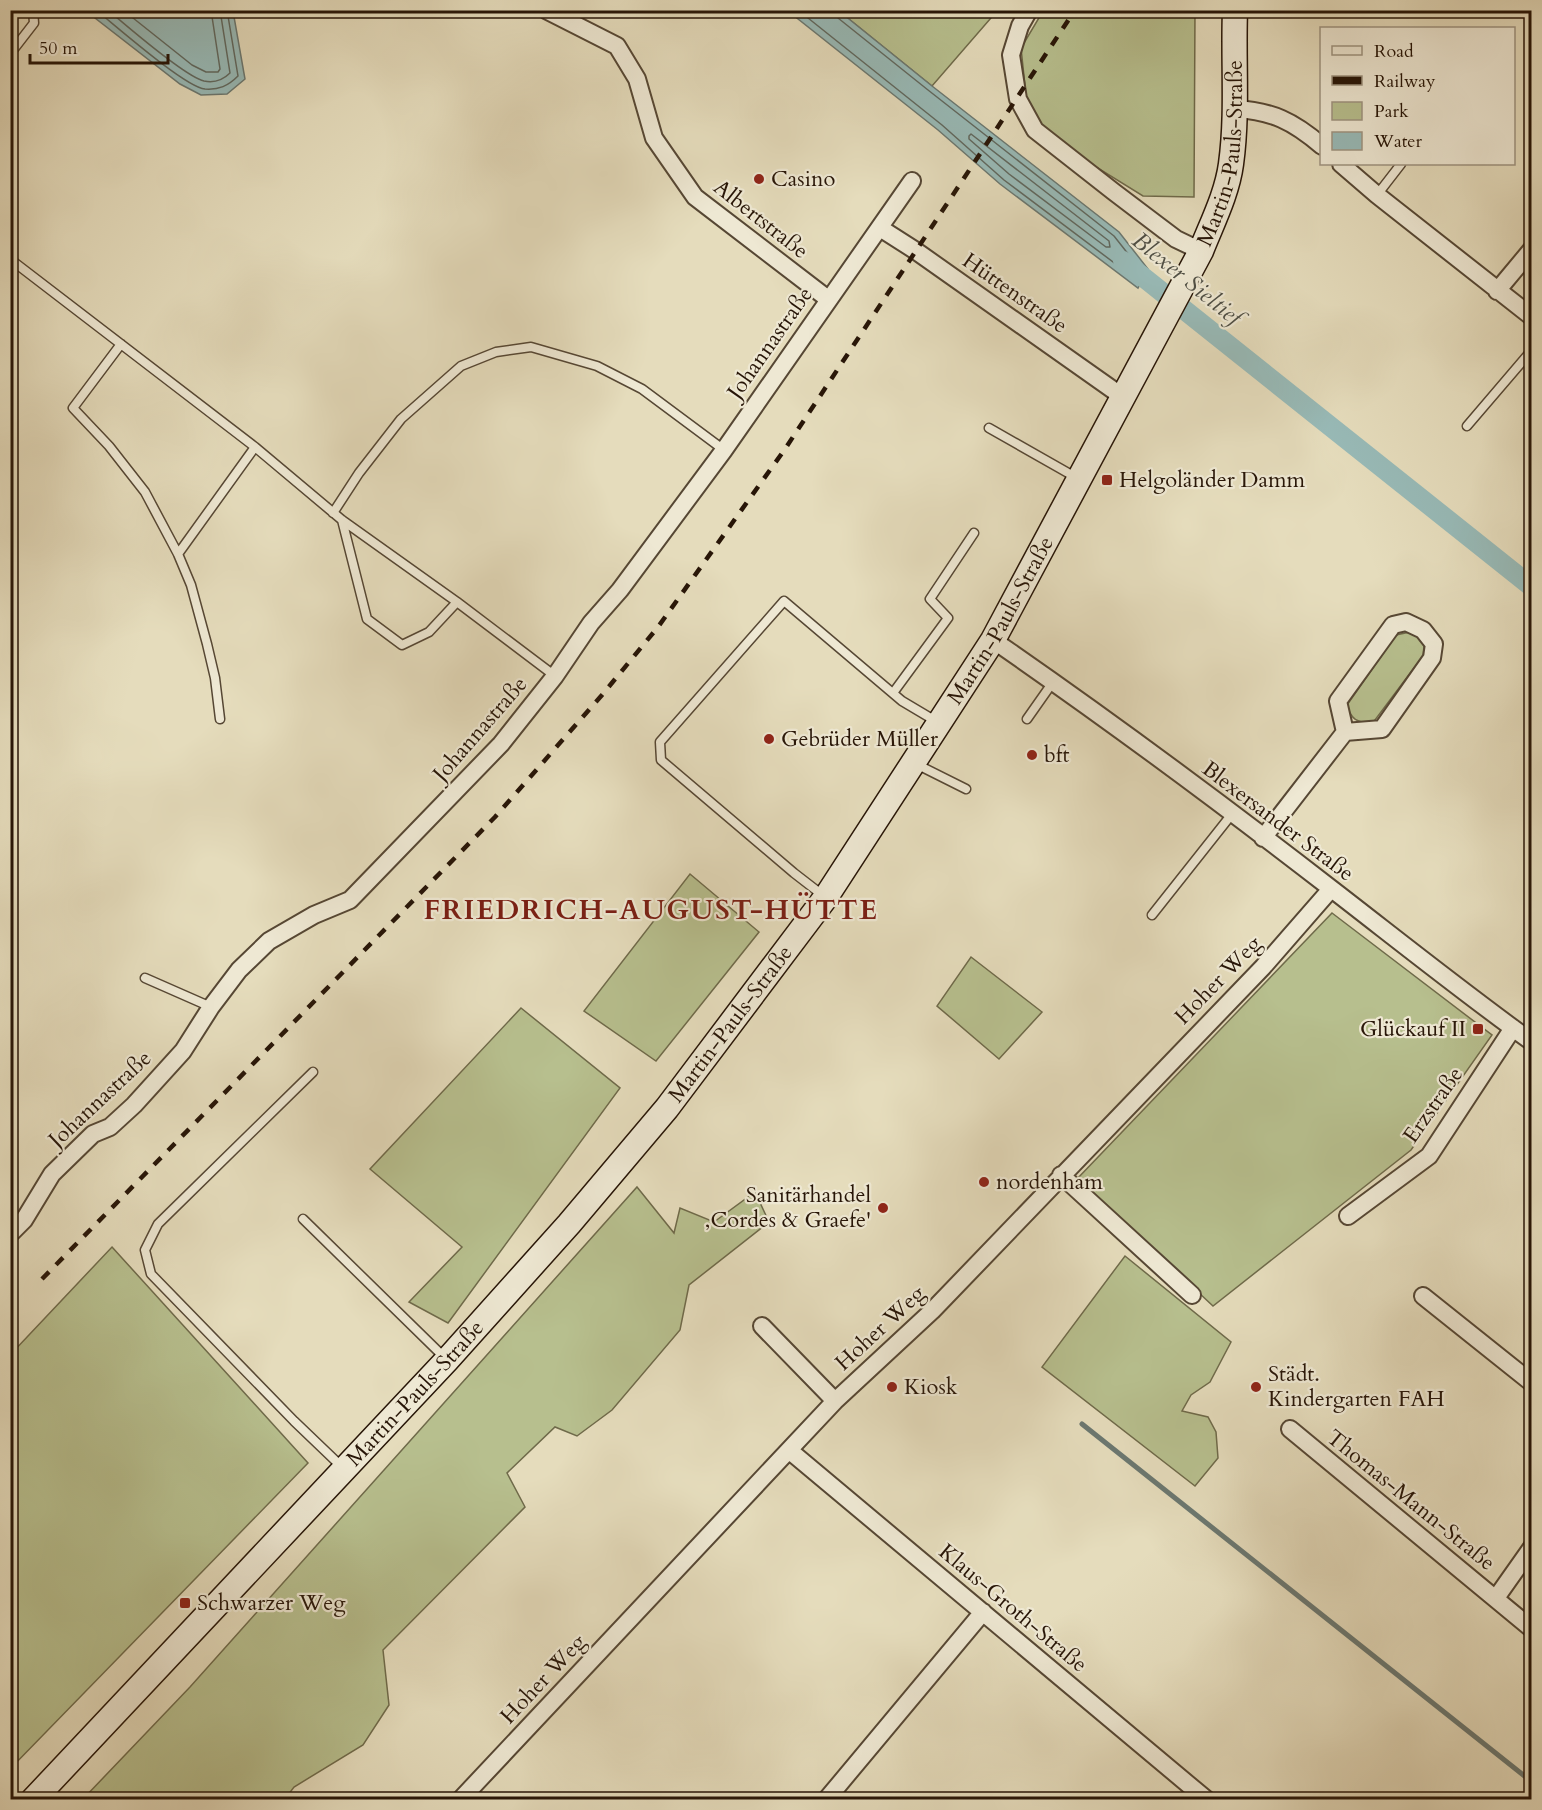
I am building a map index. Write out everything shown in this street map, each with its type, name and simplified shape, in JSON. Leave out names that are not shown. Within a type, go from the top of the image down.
[{"type":"street","name":"Albertstraße","points":[[546,10],[617,46],[637,79],[654,138],[695,197],[828,299]]},
{"type":"street","points":[[1029,10],[1020,26],[1011,55],[1018,99],[1035,130],[1176,239],[1196,260]]},
{"type":"street","name":"Martin-Pauls-Straße","points":[[33,1800],[447,1360],[569,1224],[667,1108],[826,897],[993,640],[1196,260],[1220,206],[1231,164],[1235,109],[1235,10]]},
{"type":"street","points":[[1235,109],[1256,110],[1279,116],[1302,128],[1320,144]]},
{"type":"street","points":[[1342,165],[1532,317]]},
{"type":"street","name":"Johannastraße","points":[[10,1234],[24,1220],[52,1174],[93,1134],[110,1127],[183,1051],[211,1007],[239,970],[269,941],[314,915],[350,900],[501,744],[555,676],[591,623],[620,590],[724,450],[912,181]]},
{"type":"street","name":"Hüttenstraße","points":[[880,228],[1123,397]]},
{"type":"street","points":[[1497,291],[1532,249]]},
{"type":"street","points":[[1263,837],[1345,732],[1382,729],[1432,658],[1434,644],[1423,630],[1406,622],[1393,625],[1338,701],[1345,732]]},
{"type":"street","name":"Blexersander Straße","points":[[993,640],[1263,837],[1532,1042]]},
{"type":"street","name":"Hoher Weg","points":[[460,1800],[835,1401],[932,1311],[1263,967],[1331,889]]},
{"type":"street","name":"Erzstraße","points":[[1348,1216],[1429,1156],[1513,1028]]},
{"type":"street","points":[[1061,1175],[1192,1295]]},
{"type":"street","points":[[1423,1296],[1532,1383]]},
{"type":"street","points":[[762,1326],[835,1401]]},
{"type":"street","name":"Thomas-Mann-Straße","points":[[1290,1430],[1532,1629]]},
{"type":"street","name":"Klaus-Groth-Straße","points":[[790,1451],[1206,1800]]},
{"type":"street","points":[[1496,1598],[1532,1547]]},
{"type":"street","points":[[826,1800],[983,1612]]},
{"type":"lane","points":[[10,54],[34,23],[33,10]]},
{"type":"lane","points":[[1377,195],[1400,165]]},
{"type":"lane","points":[[10,259],[255,447],[342,520],[555,676]]},
{"type":"lane","points":[[121,345],[73,408],[109,446],[145,492],[178,554],[191,585],[207,645],[220,719]]},
{"type":"lane","points":[[333,513],[359,473],[401,419],[461,366],[496,352],[531,347],[597,366],[642,388],[724,450]]},
{"type":"lane","points":[[1467,426],[1532,350]]},
{"type":"lane","points":[[988,428],[1080,480]]},
{"type":"lane","points":[[178,554],[255,447]]},
{"type":"lane","points":[[342,520],[367,619],[402,645],[429,632],[457,602]]},
{"type":"lane","points":[[892,693],[948,618],[930,598],[974,533]]},
{"type":"lane","points":[[826,897],[794,873],[661,760],[660,742],[784,601],[902,701],[940,723]]},
{"type":"lane","points":[[1027,719],[1053,682]]},
{"type":"lane","points":[[914,764],[966,789]]},
{"type":"lane","points":[[1152,915],[1232,814]]},
{"type":"lane","points":[[145,978],[211,1007]]},
{"type":"lane","points":[[313,1072],[158,1224],[145,1250],[151,1274],[294,1421],[345,1469]]},
{"type":"lane","points":[[303,1219],[447,1360]]},
{"type":"green space","points":[[839,11],[997,11],[932,86]]},
{"type":"green space","points":[[1043,11],[1195,11],[1194,197],[1143,196],[1075,154],[1028,114],[1021,48]]},
{"type":"green space","points":[[1410,632],[1419,635],[1424,646],[1423,656],[1372,724],[1355,719],[1350,714],[1347,705],[1396,635]]},
{"type":"green space","points":[[690,874],[759,932],[656,1061],[584,1011]]},
{"type":"green space","points":[[1332,913],[1492,1035],[1411,1150],[1213,1306],[1077,1179]]},
{"type":"green space","points":[[971,957],[1042,1012],[999,1059],[937,1006]]},
{"type":"green space","points":[[521,1008],[620,1088],[448,1323],[409,1302],[462,1247],[370,1169]]},
{"type":"green space","points":[[637,1187],[674,1233],[680,1208],[714,1222],[755,1192],[769,1222],[689,1285],[680,1330],[612,1410],[577,1436],[555,1427],[507,1473],[525,1507],[383,1650],[389,1705],[363,1745],[294,1787],[285,1799],[83,1799],[190,1687]]},
{"type":"green space","points":[[112,1247],[308,1463],[11,1768],[11,1354]]},
{"type":"green space","points":[[1125,1256],[1231,1342],[1210,1382],[1191,1395],[1182,1411],[1208,1417],[1216,1432],[1218,1458],[1195,1486],[1042,1367]]},
{"type":"water","points":[[86,11],[233,11],[245,79],[227,94],[201,95],[180,84]]},
{"type":"water","points":[[788,11],[839,11],[1119,232],[1148,269],[1138,288],[1000,184],[938,130]]},
{"type":"waterway","name":"Blexer Sieltief","points":[[1123,261],[1532,587]]},
{"type":"waterway","points":[[1082,1424],[1532,1782]]},
{"type":"railway","points":[[42,1279],[495,817],[658,627],[785,449],[1075,10]]},
{"type":"place","name":"Casino","points":[[759,179]]},
{"type":"place","name":"Helgoländer Damm","points":[[1107,480]]},
{"type":"place","name":"Gebrüder Müller","points":[[769,739]]},
{"type":"place","name":"bft","points":[[1032,755]]},
{"type":"place","name":"Glückauf II","points":[[1478,1029]]},
{"type":"place","name":"nordenham","points":[[984,1182]]},
{"type":"place","name":"Sanitärhandel ,Cordes & Graefe'","points":[[883,1208]]},
{"type":"place","name":"Kiosk","points":[[892,1387]]},
{"type":"place","name":"Städt. Kindergarten FAH","points":[[1256,1387]]},
{"type":"place","name":"Schwarzer Weg","points":[[185,1603]]},
{"type":"district","name":"FRIEDRICH-AUGUST-HÜTTE","points":[[651,910]]}]
